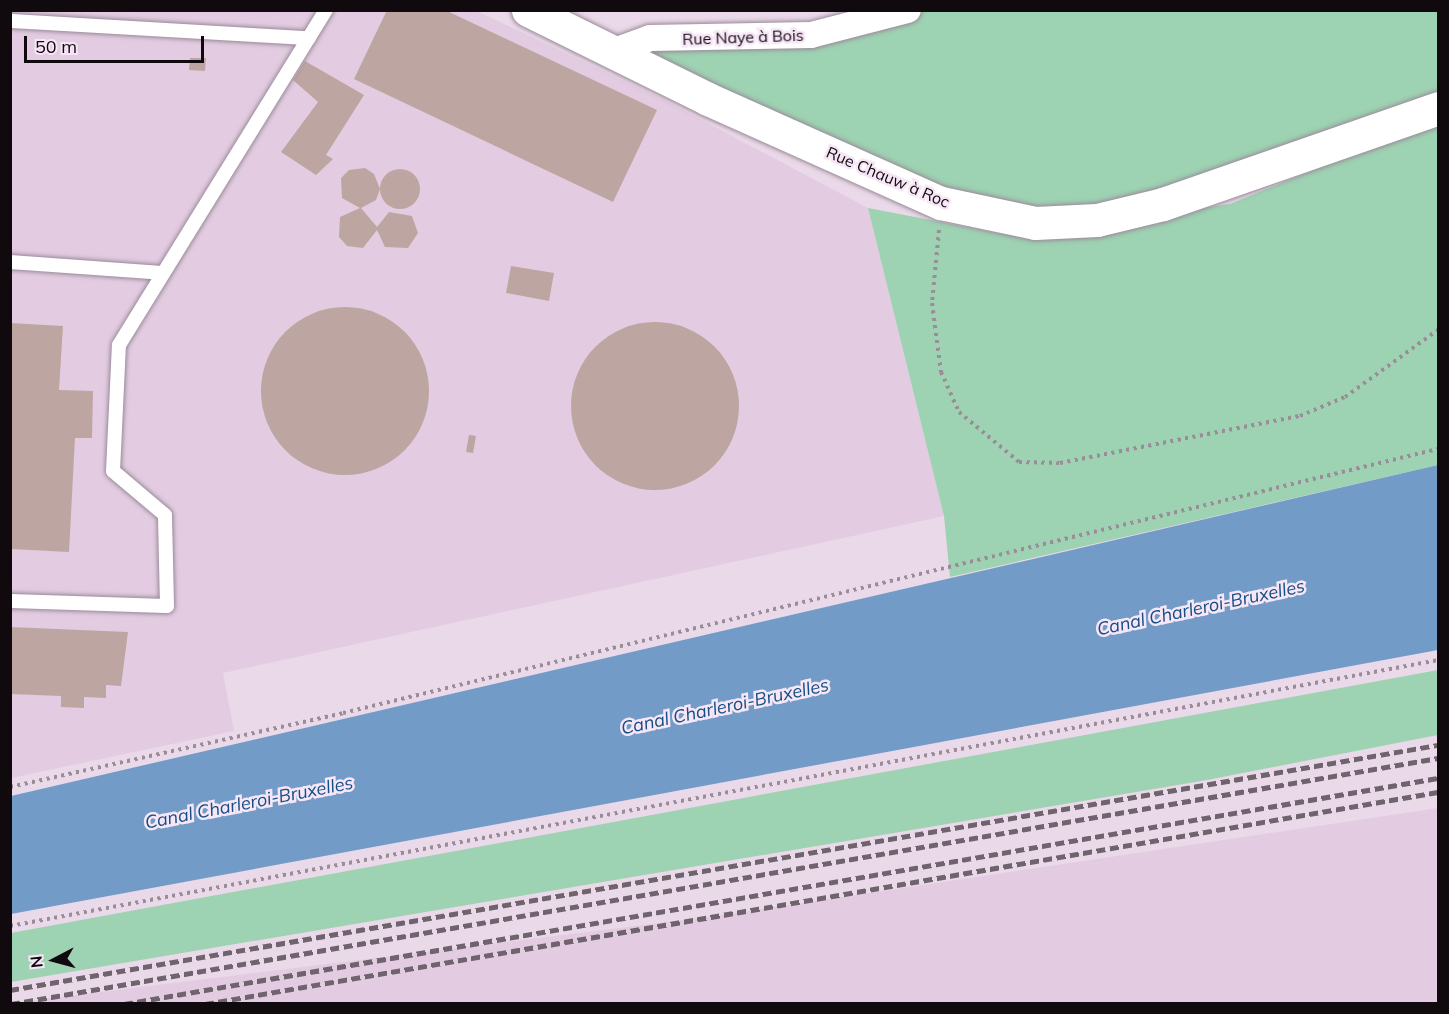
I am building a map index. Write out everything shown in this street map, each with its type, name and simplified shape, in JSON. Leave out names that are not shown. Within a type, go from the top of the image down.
[{"type":"street","name":"Rue Chauw à Roc","points":[[528,10],[612,52],[941,203],[1035,223],[1110,218],[1216,187],[1438,108]]},
{"type":"street","name":"Rue Naye à Bois","points":[[612,52],[650,38],[811,35],[908,10]]},
{"type":"lane","points":[[10,601],[167,606],[165,515],[113,471],[120,345],[162,273],[326,10]]},
{"type":"lane","points":[[10,21],[309,38]]},
{"type":"lane","points":[[10,262],[162,273]]},
{"type":"path","points":[[941,203],[932,303],[941,372],[959,412],[1019,462],[1060,464],[1300,416],[1344,397],[1438,330]]},
{"type":"path","points":[[10,787],[343,713],[1438,449]]},
{"type":"path","points":[[10,926],[1438,660]]},
{"type":"shaded area","points":[[11,11],[477,11],[666,101],[868,208],[944,516],[223,673],[234,731],[11,778]]},
{"type":"shaded area","points":[[1438,808],[1438,1003],[12,1003],[716,916]]},
{"type":"green space","points":[[903,10],[1438,11],[1438,97],[1097,220],[941,203],[601,47],[840,30]]},
{"type":"green space","points":[[1438,119],[1438,465],[950,577],[944,516],[868,208],[1009,235],[1230,204]]},
{"type":"green space","points":[[1438,670],[1438,735],[1207,780],[11,982],[11,933]]},
{"type":"water","name":"Canal Charleroi-Bruxelles","points":[[1438,465],[1438,650],[11,914],[11,796]]},
{"type":"building","points":[[387,10],[445,10],[657,110],[613,202],[354,79]]},
{"type":"building","points":[[190,58],[206,58],[205,71],[189,70]]},
{"type":"building","points":[[305,61],[364,95],[326,155],[333,159],[316,175],[281,152],[318,102],[293,80]]},
{"type":"building","points":[[365,168],[374,174],[380,189],[376,200],[361,208],[377,227],[389,212],[412,216],[418,233],[408,248],[385,247],[377,230],[363,248],[347,246],[339,237],[340,217],[360,208],[342,198],[341,178],[349,170]]},
{"type":"building","points":[[400,169],[408,170],[414,175],[419,181],[419,197],[414,203],[408,208],[400,209],[392,208],[386,203],[381,197],[380,189],[381,181],[386,175],[392,170]]},
{"type":"building","points":[[511,266],[554,273],[549,301],[506,293]]},
{"type":"building","points":[[345,307],[377,314],[392,321],[404,332],[415,344],[422,359],[429,391],[422,423],[415,438],[404,450],[392,461],[377,468],[345,475],[313,468],[298,461],[286,450],[275,438],[268,423],[261,391],[268,359],[275,344],[286,332],[298,321],[313,314]]},
{"type":"building","points":[[655,322],[687,329],[702,336],[714,347],[725,359],[732,374],[739,406],[732,438],[725,453],[714,465],[702,476],[687,483],[655,490],[623,483],[608,476],[596,465],[585,453],[578,438],[571,406],[578,374],[585,359],[596,347],[608,336],[623,329]]},
{"type":"building","points":[[10,323],[63,326],[59,390],[93,391],[92,438],[75,438],[69,552],[10,549]]},
{"type":"building","points":[[469,435],[476,436],[473,453],[466,452]]},
{"type":"building","points":[[10,627],[128,632],[121,686],[106,685],[106,698],[84,697],[84,708],[61,707],[61,696],[10,694]]},
{"type":"railway","points":[[10,990],[1438,745]]},
{"type":"railway","points":[[11,1004],[1438,758]]},
{"type":"railway","points":[[124,1004],[1438,778]]},
{"type":"railway","points":[[205,1004],[1438,792]]}]
